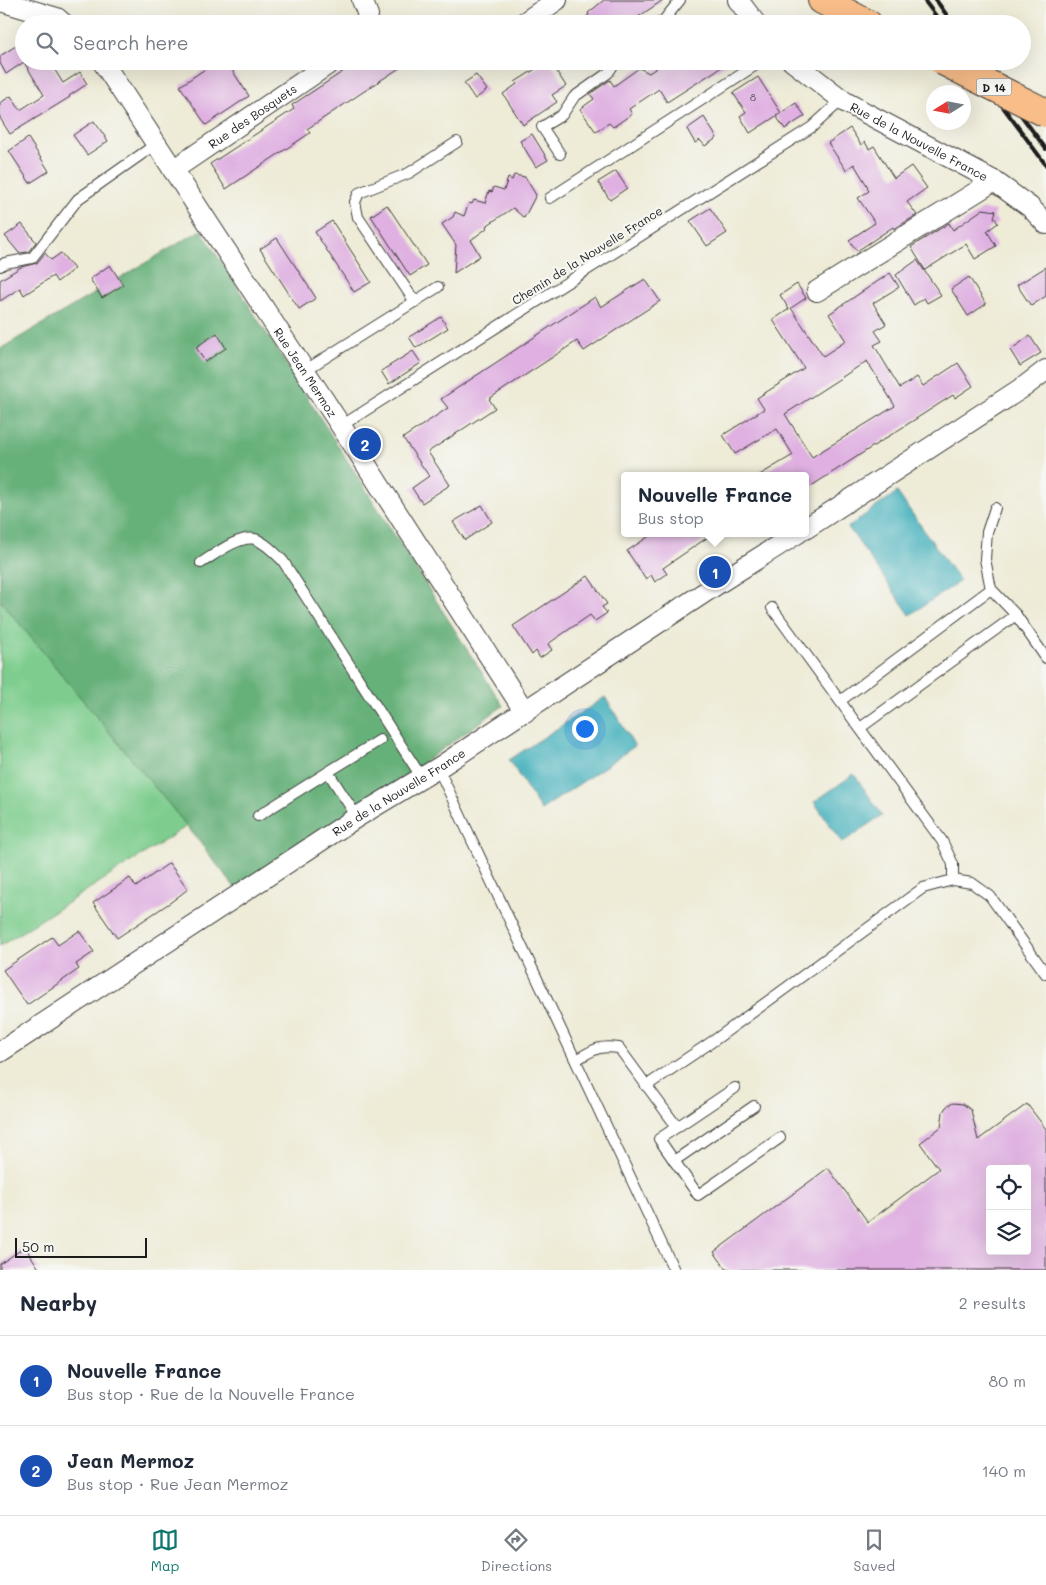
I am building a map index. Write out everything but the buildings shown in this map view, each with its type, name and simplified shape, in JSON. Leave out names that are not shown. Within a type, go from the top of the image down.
[{"type":"main road","points":[[822,0],[851,15]]},
{"type":"main road","name":"D 14","points":[[960,70],[1046,113]]},
{"type":"street","points":[[362,0],[368,15]]},
{"type":"street","points":[[535,15],[557,0]]},
{"type":"street","points":[[738,0],[749,15]]},
{"type":"street","points":[[0,1],[47,15]]},
{"type":"street","name":"Rue Jean Mermoz","points":[[108,70],[341,426],[525,712]]},
{"type":"street","name":"Rue des Bosquets","points":[[173,170],[319,70]]},
{"type":"street","name":"Rue de la Nouvelle France","points":[[804,70],[845,102],[994,181],[1030,207],[1046,224]]},
{"type":"street","points":[[817,291],[994,181]]},
{"type":"street","points":[[809,526],[1046,370]]},
{"type":"street","name":"Rue de la Nouvelle France","points":[[0,1052],[357,817],[525,712],[792,537]]},
{"type":"lane","points":[[668,15],[680,0]]},
{"type":"lane","points":[[560,154],[542,127],[562,115],[574,97],[610,70]]},
{"type":"lane","points":[[550,198],[748,70]]},
{"type":"lane","name":"Chemin de la Nouvelle France","points":[[341,426],[812,127],[835,106],[840,98]]},
{"type":"lane","points":[[414,302],[358,217],[355,202],[359,193],[409,173],[457,142]]},
{"type":"lane","points":[[0,266],[5,263],[32,258],[78,199],[156,144]]},
{"type":"lane","points":[[304,371],[438,287]]},
{"type":"lane","points":[[995,508],[987,532],[985,559],[992,589],[1016,615],[1046,658]]},
{"type":"lane","points":[[201,563],[237,541],[245,539],[254,539],[269,547],[283,561],[430,773],[576,1060],[674,1270]]},
{"type":"lane","points":[[840,701],[992,589]]},
{"type":"lane","points":[[772,608],[942,841],[953,864],[953,880]]},
{"type":"lane","points":[[860,728],[1016,615]]},
{"type":"lane","points":[[258,816],[380,740]]},
{"type":"lane","points":[[328,772],[357,817]]},
{"type":"lane","points":[[646,1086],[716,1039],[923,888],[953,880],[972,883],[990,896],[1046,974]]},
{"type":"lane","points":[[576,1060],[595,1049],[606,1046],[619,1048],[676,1127]]},
{"type":"lane","points":[[735,1088],[659,1139],[698,1195],[780,1138]]},
{"type":"lane","points":[[674,1161],[754,1106]]},
{"type":"green space","points":[[201,230],[503,706],[385,790],[236,889],[187,826],[0,600],[0,349]]},
{"type":"green space","points":[[0,600],[187,826],[0,946]]},
{"type":"water","points":[[897,492],[960,581],[910,615],[848,527]]},
{"type":"water","points":[[605,697],[635,746],[541,810],[509,760]]},
{"type":"water","points":[[854,774],[882,815],[842,843],[814,802]]},
{"type":"railway","points":[[924,0],[935,15]]},
{"type":"railway","points":[[936,0],[947,15]]},
{"type":"railway","points":[[976,70],[1046,165]]},
{"type":"railway","points":[[988,70],[1046,149]]},
{"type":"place","name":"Jean Mermoz","points":[[365,444]]},
{"type":"place","name":"Nouvelle France","points":[[715,572]]}]
